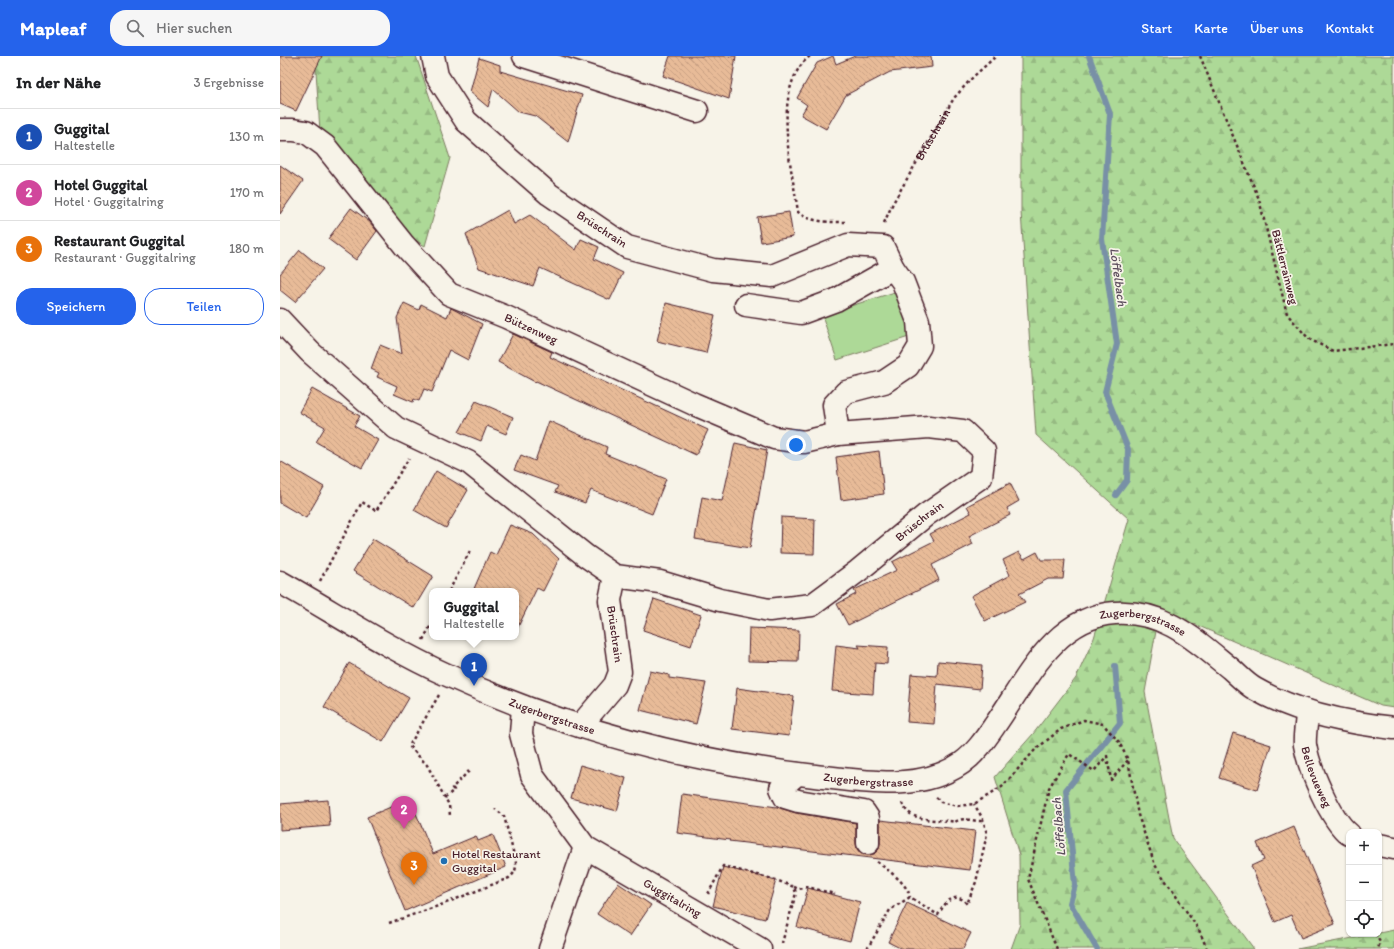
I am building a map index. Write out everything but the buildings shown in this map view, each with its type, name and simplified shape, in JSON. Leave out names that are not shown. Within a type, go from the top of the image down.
[{"type":"street","name":"Brüschrain","points":[[433,56],[437,76],[466,121],[550,194],[627,246],[713,270],[772,276],[848,245],[883,247],[893,268],[903,282],[918,321],[920,346],[908,366],[884,382],[846,392],[834,405],[838,434],[929,427],[963,431],[984,451],[981,477],[926,515],[812,605],[769,610],[720,600],[660,582],[615,576],[610,600],[620,672],[615,685],[580,726]]},
{"type":"street","points":[[524,56],[696,111]]},
{"type":"street","name":"Bützenweg","points":[[280,130],[306,132],[325,146],[404,245],[449,294],[506,318],[694,404],[774,438],[804,442],[838,434]]},
{"type":"street","points":[[746,305],[801,313],[836,300],[893,268]]},
{"type":"street","points":[[280,320],[310,352],[396,428],[468,462],[586,556],[615,576]]},
{"type":"street","name":"Zugerbergstrasse","points":[[280,582],[397,650],[444,674],[524,707],[580,726],[668,751],[797,774],[882,783],[921,781],[938,776],[964,762],[984,742],[1030,672],[1048,650],[1069,630],[1094,618],[1114,613],[1144,614],[1179,628],[1252,687],[1277,701],[1345,721],[1394,728]]},
{"type":"street","name":"Guggitalring","points":[[524,707],[522,734],[532,774],[585,847],[760,949]]},
{"type":"street","name":"Bellevueweg","points":[[1307,711],[1305,745],[1316,781],[1332,813],[1346,830]]},
{"type":"street","points":[[797,774],[781,788],[785,797],[798,801],[864,812],[868,818],[868,843]]},
{"type":"street","points":[[1382,846],[1394,848]]},
{"type":"street","points":[[550,949],[585,847]]},
{"type":"path","points":[[810,56],[803,62],[792,81],[788,97],[787,122],[789,153],[798,212],[803,216],[827,222],[847,222]]},
{"type":"path","name":"Brüschrain","points":[[876,223],[884,223],[893,203],[954,98],[973,77],[996,56]]},
{"type":"path","name":"Bättlerrainweg","points":[[1200,56],[1259,199],[1287,314],[1308,339],[1334,350],[1394,344]]},
{"type":"path","points":[[310,599],[362,502],[376,511],[420,440]]},
{"type":"path","points":[[451,588],[471,549]]},
{"type":"path","points":[[420,646],[429,629]]},
{"type":"path","points":[[439,695],[409,746],[427,765],[449,805],[450,816]]},
{"type":"path","points":[[921,781],[941,802],[957,806],[974,804],[1002,787],[1035,750],[1061,729],[1084,720],[1103,724],[1119,742],[1128,760],[1138,815],[1155,865],[1199,930],[1207,949]]},
{"type":"path","points":[[1057,949],[1028,879],[1049,788],[1069,754],[1094,771],[1107,756],[1110,780],[1128,760]]},
{"type":"path","points":[[445,798],[454,790],[452,788],[470,771]]},
{"type":"path","points":[[901,800],[909,814],[924,818],[955,822],[966,819],[983,821]]},
{"type":"path","points":[[868,843],[871,856],[902,883],[908,890],[910,897],[938,915],[944,904],[953,899],[960,898],[967,904],[976,882],[987,834],[983,821],[974,804]]},
{"type":"path","points":[[389,923],[496,884],[514,874],[516,870],[516,863],[504,816],[495,809]]},
{"type":"path","points":[[698,912],[723,866],[776,880],[799,889],[808,887],[835,894]]},
{"type":"path","points":[[780,949],[796,893],[794,887]]},
{"type":"path","points":[[867,949],[890,910],[910,897]]},
{"type":"path","points":[[1377,937],[1380,942],[1378,949]]},
{"type":"green space","points":[[315,56],[416,56],[450,158],[425,246],[377,217],[320,131]]},
{"type":"green space","points":[[1021,56],[1394,56],[1394,708],[1381,706],[1160,609],[1145,692],[1173,839],[1254,949],[1011,949],[1020,924],[1019,855],[995,777],[1033,734],[1076,678],[1094,638],[1129,519],[1036,435],[1021,212]]},
{"type":"green space","points":[[898,291],[912,336],[837,360],[822,315]]},
{"type":"green space","points":[[1394,930],[1394,949],[1297,949],[1358,937],[1382,937],[1382,932]]},
{"type":"waterway","name":"Löffelbach","points":[[1089,56],[1110,114],[1102,239],[1117,344],[1105,392],[1128,449],[1127,480],[1116,495]]},
{"type":"waterway","name":"Löffelbach","points":[[1097,949],[1070,903],[1075,885],[1066,790],[1120,723],[1115,666]]},
{"type":"place","name":"Guggital","points":[[474,686]]},
{"type":"place","name":"Hotel Guggital","points":[[404,829]]},
{"type":"place","name":"Hotel Restaurant Guggital","points":[[444,861]]},
{"type":"place","name":"Restaurant Guggital","points":[[414,885]]}]
